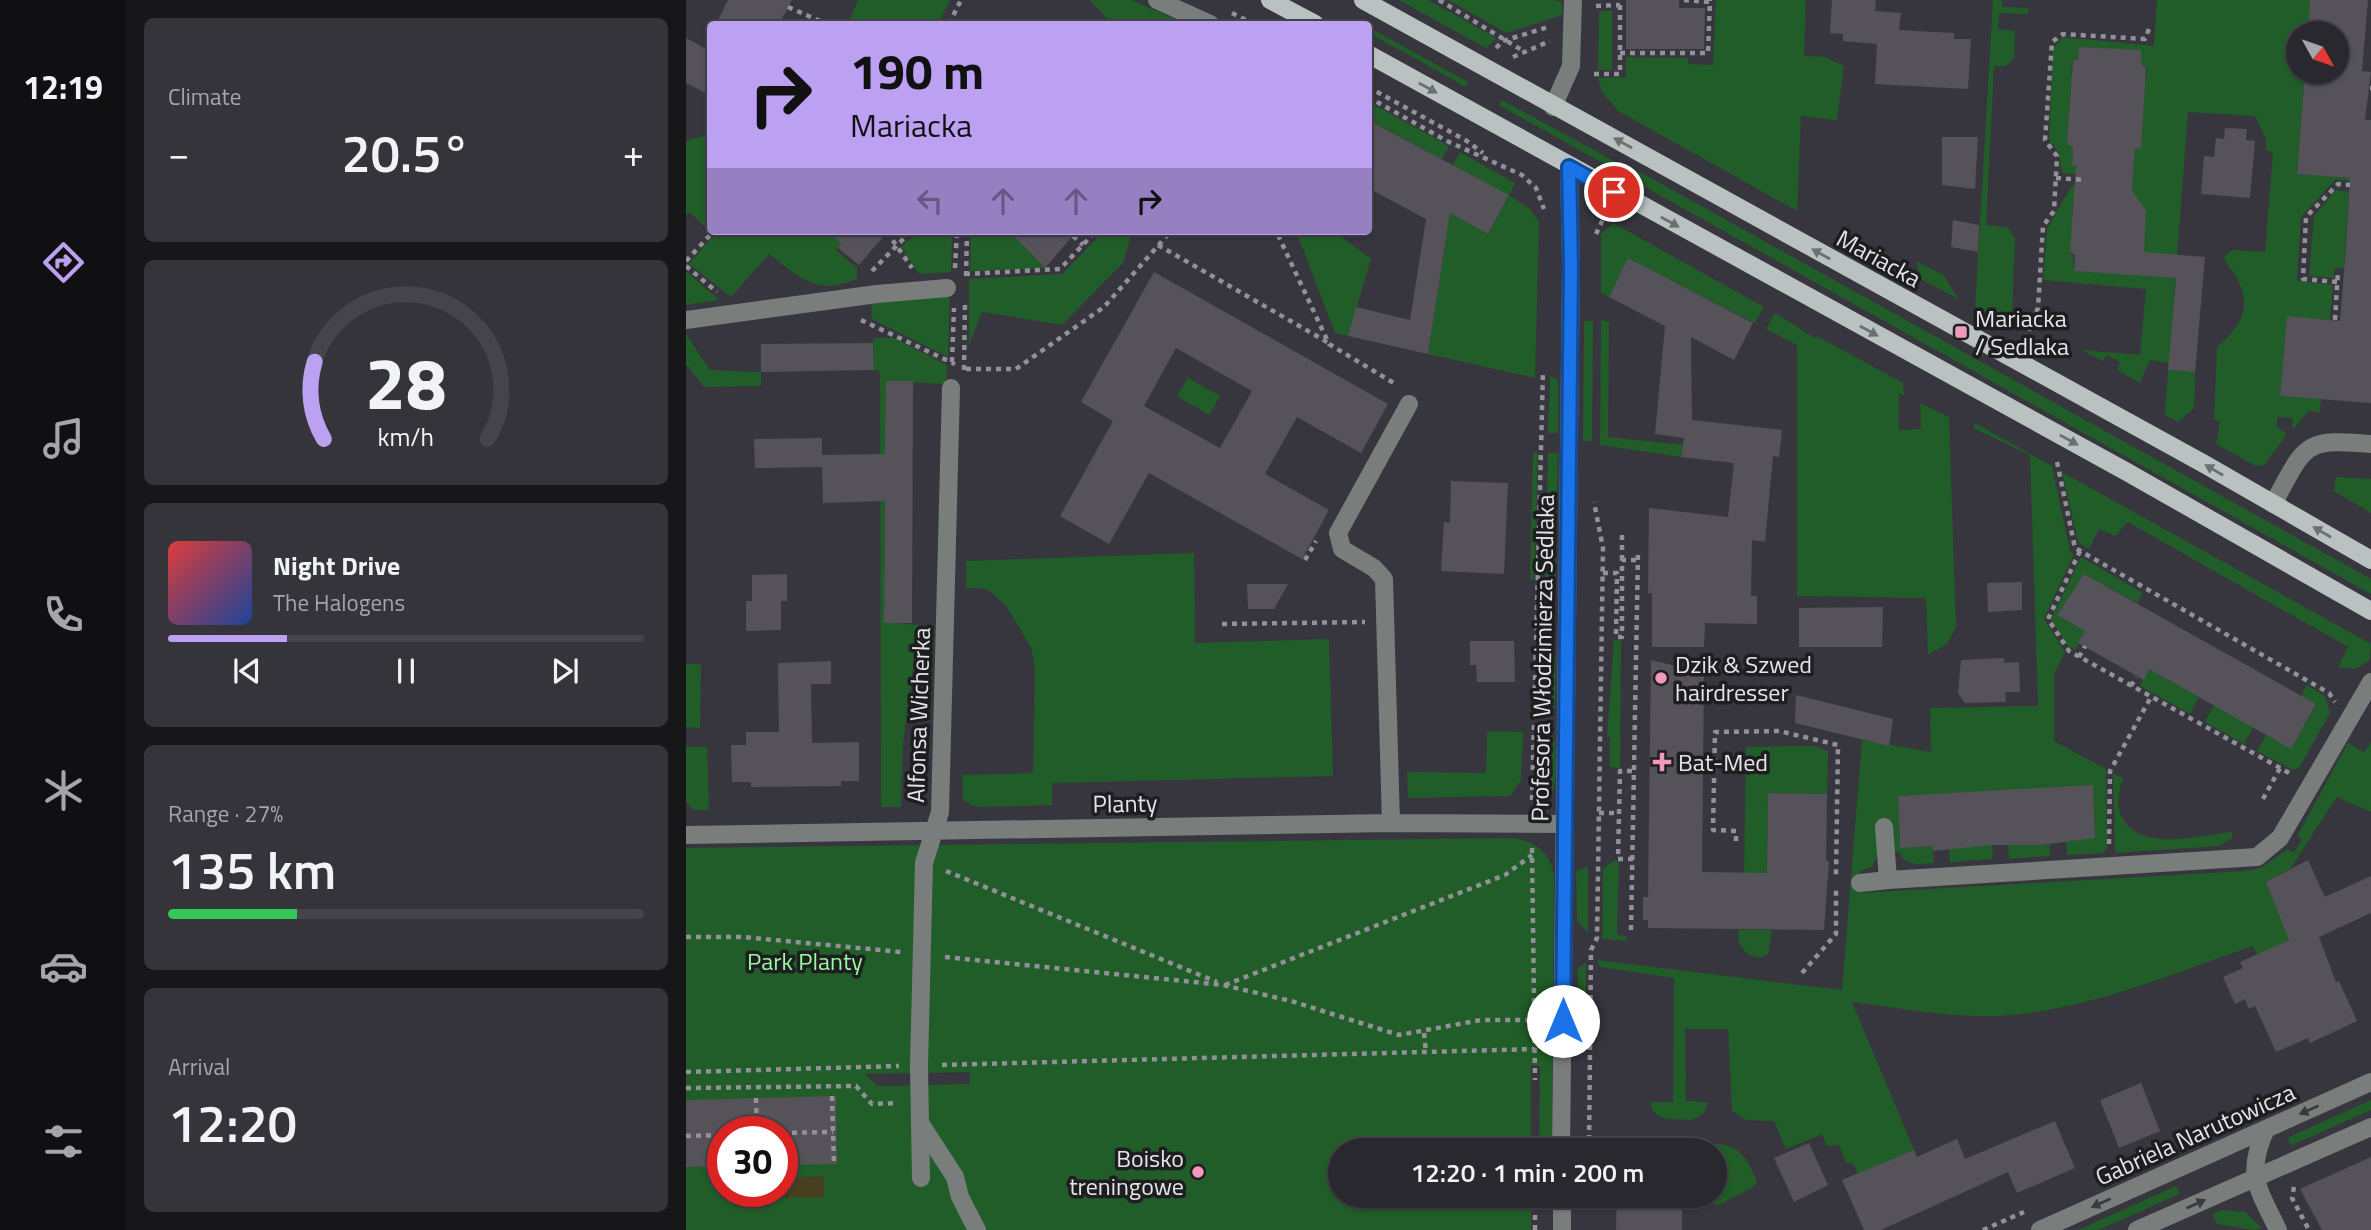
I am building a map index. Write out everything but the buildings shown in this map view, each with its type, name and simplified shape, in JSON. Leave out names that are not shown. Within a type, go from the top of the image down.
[{"type":"main road","points":[[1269,0],[1309,21]]},
{"type":"main road","name":"Mariacka","points":[[1363,0],[2371,560]]},
{"type":"main road","points":[[1372,56],[2127,472],[2371,611]]},
{"type":"street","points":[[1157,0],[1203,21]]},
{"type":"street","points":[[1553,107],[1570,66],[1573,0]]},
{"type":"street","name":"Profesora Włodzimierza Sedlaka","points":[[1562,1138],[1571,292],[1569,167]]},
{"type":"street","points":[[686,320],[877,294],[947,288]]},
{"type":"street","name":"Alfonsa Wicherka","points":[[921,1178],[920,954],[924,863],[940,812],[957,385]]},
{"type":"street","points":[[1391,823],[1384,579],[1374,568],[1342,549],[1338,533],[1405,397]]},
{"type":"street","points":[[2273,504],[2300,458],[2314,444],[2329,441],[2371,444]]},
{"type":"street","points":[[1860,883],[2257,856],[2280,838],[2371,682]]},
{"type":"street","name":"Planty","points":[[686,835],[1391,823],[1564,824]]},
{"type":"street","points":[[1884,827],[1888,880]]},
{"type":"street","name":"Gabriela Narutowicza","points":[[2040,1230],[2371,1082]]},
{"type":"street","points":[[920,1123],[955,1177],[960,1197],[977,1230]]},
{"type":"street","points":[[2137,1230],[2371,1127]]},
{"type":"street","points":[[2266,1129],[2256,1153],[2254,1179],[2278,1230]]},
{"type":"street","points":[[1562,1208],[1562,1230]]},
{"type":"path","points":[[950,21],[961,0]]},
{"type":"path","points":[[1439,0],[1526,52]]},
{"type":"path","points":[[1620,53],[1708,53],[1710,1],[1684,0]]},
{"type":"path","points":[[1594,74],[1620,74],[1620,3],[1599,6]]},
{"type":"path","points":[[788,6],[820,21]]},
{"type":"path","points":[[2023,344],[2038,308],[2043,226],[2054,211],[2057,156],[2045,140],[2052,42],[2063,34],[2145,39],[2150,29]]},
{"type":"path","points":[[1372,89],[1467,142],[1529,181],[1541,198],[1547,219]]},
{"type":"path","points":[[1372,99],[1447,141],[1486,156]]},
{"type":"path","points":[[2056,178],[2086,180]]},
{"type":"path","points":[[2337,282],[2303,279],[2306,217],[2337,184],[2350,185]]},
{"type":"path","points":[[1596,240],[1596,232],[1603,219]]},
{"type":"path","points":[[686,261],[709,235]]},
{"type":"path","points":[[889,235],[918,278]]},
{"type":"path","points":[[867,276],[907,235]]},
{"type":"path","points":[[967,235],[966,277],[1060,270],[1093,235]]},
{"type":"path","points":[[826,303],[964,369],[1016,369],[1104,307],[1167,235]]},
{"type":"path","points":[[1278,235],[1329,344]]},
{"type":"path","points":[[1073,236],[1083,245]]},
{"type":"path","points":[[1158,245],[1396,383],[1405,397]]},
{"type":"path","points":[[2335,320],[2338,270]]},
{"type":"path","points":[[957,385],[964,369],[966,292]]},
{"type":"path","points":[[1535,1082],[1532,823],[1544,357]]},
{"type":"path","points":[[2057,461],[2075,548],[2329,693],[2336,709]]},
{"type":"path","points":[[1589,1138],[1591,950],[1597,938],[1603,573],[1603,548],[1594,491]]},
{"type":"path","points":[[1603,573],[1617,572],[1616,637],[1622,637],[1622,535]]},
{"type":"path","points":[[1306,560],[1319,536]]},
{"type":"path","points":[[2080,551],[2048,619],[2069,651],[2282,769],[2263,799]]},
{"type":"path","points":[[1631,930],[1638,552]]},
{"type":"path","points":[[1622,560],[1638,560]]},
{"type":"path","points":[[1222,624],[1385,622]]},
{"type":"path","points":[[2079,657],[2085,646]]},
{"type":"path","points":[[2131,686],[2136,677]]},
{"type":"path","points":[[2109,856],[2110,771],[2151,697]]},
{"type":"path","points":[[2194,721],[2199,712]]},
{"type":"path","points":[[1736,841],[1736,831],[1713,830],[1715,732],[1779,730],[1838,745],[1836,934],[1802,973]]},
{"type":"path","points":[[2249,751],[2253,743]]},
{"type":"path","points":[[1633,859],[1618,859],[1620,771],[1634,771]]},
{"type":"path","points":[[1599,813],[1619,813]]},
{"type":"path","points":[[924,863],[1171,961],[1223,985],[1505,875],[1532,855]]},
{"type":"path","points":[[686,937],[743,937],[1223,985],[1291,1001],[1399,1035],[1424,1033],[1481,1020],[1535,1020]]},
{"type":"path","points":[[1424,1033],[1426,1053]]},
{"type":"path","points":[[686,1072],[1535,1048]]},
{"type":"path","points":[[686,1088],[856,1086],[872,1104],[919,1093]]},
{"type":"path","points":[[832,1096],[834,1164]]},
{"type":"path","points":[[756,1098],[757,1116]]},
{"type":"path","points":[[798,1133],[833,1132]]},
{"type":"path","points":[[686,1136],[707,1135]]},
{"type":"path","points":[[2296,1184],[2292,1198],[2309,1230]]},
{"type":"path","points":[[1535,1208],[1535,1230]]},
{"type":"green space","points":[[858,0],[950,0],[940,21],[849,21]]},
{"type":"green space","points":[[1089,0],[1131,0],[1180,21],[1110,21]]},
{"type":"green space","points":[[1399,0],[1428,0],[1496,38],[1486,48]]},
{"type":"green space","points":[[1448,0],[1553,0],[1562,2],[1562,15],[1507,33]]},
{"type":"green space","points":[[1716,0],[1806,0],[1804,56],[1825,57],[1844,66],[1837,120],[1801,116],[1797,211],[1618,111],[1602,92],[1598,78],[1626,77],[1626,57],[1688,58],[1689,64],[1713,65]]},
{"type":"green space","points":[[1993,0],[2002,0],[2002,7],[2028,8],[2028,14],[1999,13],[1998,29],[2015,31],[2014,58],[2006,66],[1994,66],[1986,225],[2007,227],[2015,238],[2012,315],[2002,324],[1975,309]]},
{"type":"green space","points":[[2157,0],[2310,0],[2309,21],[2286,21],[2286,84],[2304,84],[2297,174],[2351,178],[2350,181],[2335,180],[2301,217],[2297,281],[2333,285],[2330,320],[2287,317],[2280,396],[2321,399],[2320,412],[2309,411],[2292,430],[2293,418],[2277,417],[2277,427],[2287,434],[2264,465],[2256,466],[2216,444],[2220,422],[2214,419],[2217,347],[2237,325],[2244,309],[2242,291],[2224,257],[2233,250],[2265,252],[2273,152],[2266,150],[2266,139],[2255,116],[2188,112],[2169,363],[2150,360],[2140,383],[2117,370],[2120,362],[2107,355],[2103,361],[2082,350],[2140,355],[2146,289],[2043,280],[2047,229],[2072,185],[2079,186],[2078,202],[2073,202],[2072,216],[2077,221],[2071,233],[2074,271],[2131,204],[2135,148],[2141,148],[2142,133],[2137,126],[2143,114],[2144,100],[2139,94],[2140,82],[2146,81],[2147,69],[2141,63],[2141,51],[2079,47],[2078,60],[2072,60],[2071,75],[2077,79],[2070,94],[2069,109],[2075,115],[2068,129],[2067,143],[2073,148],[2072,166],[2087,167],[2087,175],[2062,173],[2059,153],[2049,139],[2053,49],[2062,37],[2154,46]]},
{"type":"green space","points":[[1599,11],[1612,11],[1612,70],[1598,70]]},
{"type":"green space","points":[[1372,29],[1468,82],[1466,87],[1372,35]]},
{"type":"green space","points":[[1502,100],[1629,169],[1631,167],[2371,579],[2371,594],[1499,105]]},
{"type":"green space","points":[[1372,104],[1449,146],[1442,159],[1372,122]]},
{"type":"green space","points":[[707,135],[707,228],[689,212],[686,215],[686,141]]},
{"type":"green space","points":[[1460,152],[1515,183],[1509,195],[1531,210],[1539,222],[1535,378],[1428,354],[1450,213],[1488,234],[1509,196],[1453,165]]},
{"type":"green space","points":[[2336,190],[2349,192],[2344,268],[2334,268],[2334,278],[2309,276],[2314,216]]},
{"type":"green space","points":[[1613,223],[1764,307],[1755,323],[1628,259],[1609,297],[1601,293],[1601,234]]},
{"type":"green space","points":[[714,235],[831,235],[841,244],[836,250],[857,268],[857,279],[831,286],[820,285],[800,277],[769,254],[731,297],[689,264]]},
{"type":"green space","points":[[914,235],[952,235],[951,272],[919,274],[901,247]]},
{"type":"green space","points":[[971,235],[1013,235],[1045,268],[970,271]]},
{"type":"green space","points":[[1100,235],[1131,235],[1123,263],[1062,325],[982,312],[969,345],[969,279],[1062,274]]},
{"type":"green space","points":[[1298,235],[1339,235],[1371,259],[1348,336],[1335,333]]},
{"type":"green space","points":[[1916,261],[1944,275],[1958,299],[1921,279]]},
{"type":"green space","points":[[686,271],[719,300],[686,305]]},
{"type":"green space","points":[[950,293],[948,357],[872,319],[871,300]]},
{"type":"green space","points":[[1775,313],[1815,338],[1817,336],[1903,383],[1904,396],[1899,394],[1899,430],[1921,429],[1920,403],[1949,417],[1956,627],[1947,644],[1928,655],[1926,598],[1797,596],[1797,345],[1766,329]]},
{"type":"green space","points":[[1601,320],[1609,322],[1608,437],[1683,445],[1681,457],[1600,445]]},
{"type":"green space","points":[[1584,321],[1593,321],[1592,441],[1583,441]]},
{"type":"green space","points":[[686,334],[710,370],[761,372],[761,386],[704,387],[686,364]]},
{"type":"green space","points":[[873,338],[894,338],[947,365],[946,384],[886,381],[884,622],[919,625],[903,743],[901,807],[881,807],[880,371],[874,370]]},
{"type":"green space","points":[[2168,370],[2195,372],[2194,408],[2178,422],[2165,415]]},
{"type":"green space","points":[[1550,376],[1558,380],[1558,433],[1548,433]]},
{"type":"green space","points":[[1188,378],[1220,396],[1209,415],[1177,396]]},
{"type":"green space","points":[[1975,423],[2052,466],[2070,551],[2074,554],[2044,619],[2065,652],[2054,674],[2054,741],[2106,769],[2107,847],[2103,853],[2067,855],[2066,839],[2095,837],[2093,786],[1898,796],[1900,847],[1932,846],[1934,863],[1909,862],[1899,852],[1892,852],[1878,827],[1877,857],[1872,867],[1860,871],[1861,893],[2261,868],[2288,849],[2294,853],[2302,839],[2297,836],[2348,743],[2364,752],[2371,742],[2371,812],[2337,797],[2290,869],[2266,882],[2296,956],[2265,970],[2253,946],[2104,997],[2012,1015],[1952,1015],[1852,1002],[1914,1150],[1858,1174],[1853,1163],[1846,1163],[1839,1145],[1827,1146],[1822,1134],[1786,1149],[1774,1121],[1746,1120],[1732,1111],[1728,1029],[1685,1029],[1686,1101],[1708,1102],[1704,1113],[1692,1120],[1661,1117],[1652,1109],[1650,1102],[1673,1102],[1674,978],[1600,967],[1597,960],[1842,990],[1862,740],[1931,752],[1930,708],[2038,706],[2030,455],[1973,428]]},
{"type":"green space","points":[[1533,452],[1538,453],[1534,579],[1530,579]]},
{"type":"green space","points":[[1548,453],[1558,453],[1556,577],[1545,581]]},
{"type":"green space","points":[[2062,472],[2371,644],[2370,660],[2355,669],[2338,667],[2348,647],[2128,522],[2115,536],[2099,529],[2089,549],[2078,542]]},
{"type":"green space","points":[[2336,477],[2371,479],[2371,513],[2334,491]]},
{"type":"green space","points":[[1194,553],[1195,643],[1329,639],[1333,776],[1052,783],[1052,805],[976,807],[963,800],[962,775],[1033,773],[1035,668],[1031,647],[1006,606],[987,589],[966,588],[966,561]]},
{"type":"green space","points":[[2081,557],[2143,593],[2137,603],[2084,574],[2057,615],[2085,631],[2075,650],[2068,646],[2051,619]]},
{"type":"green space","points":[[1614,640],[1621,640],[1620,768],[1610,767],[1610,737],[1607,737]]},
{"type":"green space","points":[[1556,655],[1555,708],[1542,713],[1543,656]]},
{"type":"green space","points":[[686,664],[701,664],[700,728],[686,727]]},
{"type":"green space","points":[[2149,669],[2199,697],[2190,714],[2140,686]]},
{"type":"green space","points":[[2307,685],[2325,696],[2330,713],[2299,768],[2293,770],[2257,751],[2266,735],[2291,748],[2316,705],[2301,696]]},
{"type":"green space","points":[[2214,705],[2253,727],[2244,744],[2205,722]]},
{"type":"green space","points":[[1487,731],[1523,732],[1521,780],[1510,796],[1408,798],[1407,772],[1486,773]]},
{"type":"green space","points":[[1541,734],[1549,735],[1555,741],[1556,769],[1551,796],[1539,809]]},
{"type":"green space","points":[[1815,746],[1828,751],[1827,794],[1768,793],[1767,861],[1771,862],[1770,873],[1744,873],[1746,747]]},
{"type":"green space","points":[[686,747],[707,747],[709,810],[694,810],[686,802]]},
{"type":"green space","points":[[2113,773],[2123,779],[2119,811],[2124,821],[2134,830],[2160,839],[2233,832],[2232,838],[2220,846],[2115,853]]},
{"type":"green space","name":"Park Planty","points":[[1515,838],[1536,846],[1550,861],[1554,876],[1552,1138],[1539,1138],[1540,1066],[1531,1065],[1531,1138],[1328,1138],[1328,1208],[1531,1208],[1531,1230],[686,1230],[686,848]],"holes":[[[970,1072],[970,1084],[877,1086],[865,1074]]]},
{"type":"green space","points":[[2050,840],[2050,856],[2009,859],[2008,842]]},
{"type":"green space","points":[[1992,843],[1993,859],[1950,862],[1949,845]]},
{"type":"green space","points":[[1619,861],[1617,935],[1626,936],[1627,941],[1602,939],[1603,868]]},
{"type":"green space","points":[[1588,866],[1588,933],[1577,920],[1576,872]]},
{"type":"green space","points":[[1738,930],[1772,930],[1768,954],[1761,958],[1748,955],[1739,943]]},
{"type":"green space","points":[[1586,963],[1586,1045],[1578,1045],[1578,968]]},
{"type":"green space","points":[[2371,1100],[2371,1110],[2292,1145],[2288,1142],[2289,1137]]},
{"type":"green space","points":[[1727,1146],[1737,1150],[1751,1167],[1757,1182],[1752,1188],[1727,1200]]},
{"type":"green space","points":[[2176,1186],[2180,1194],[2098,1230],[2078,1230]]},
{"type":"green space","points":[[2222,1210],[2245,1212],[2262,1228],[2254,1230],[2217,1224],[2212,1214]]},
{"type":"sand","points":[[824,1176],[824,1197],[798,1198],[798,1177]]},
{"type":"place","name":"Mariacka / Sedlaka","points":[[1961,332]]},
{"type":"place","name":"Dzik & Szwed hairdresser","points":[[1661,678]]},
{"type":"place","name":"Bat-Med","points":[[1662,762]]},
{"type":"place","name":"Boisko treningowe","points":[[1198,1172]]},
{"type":"route","points":[[1563,1021],[1571,267],[1569,167],[1614,192]]}]
